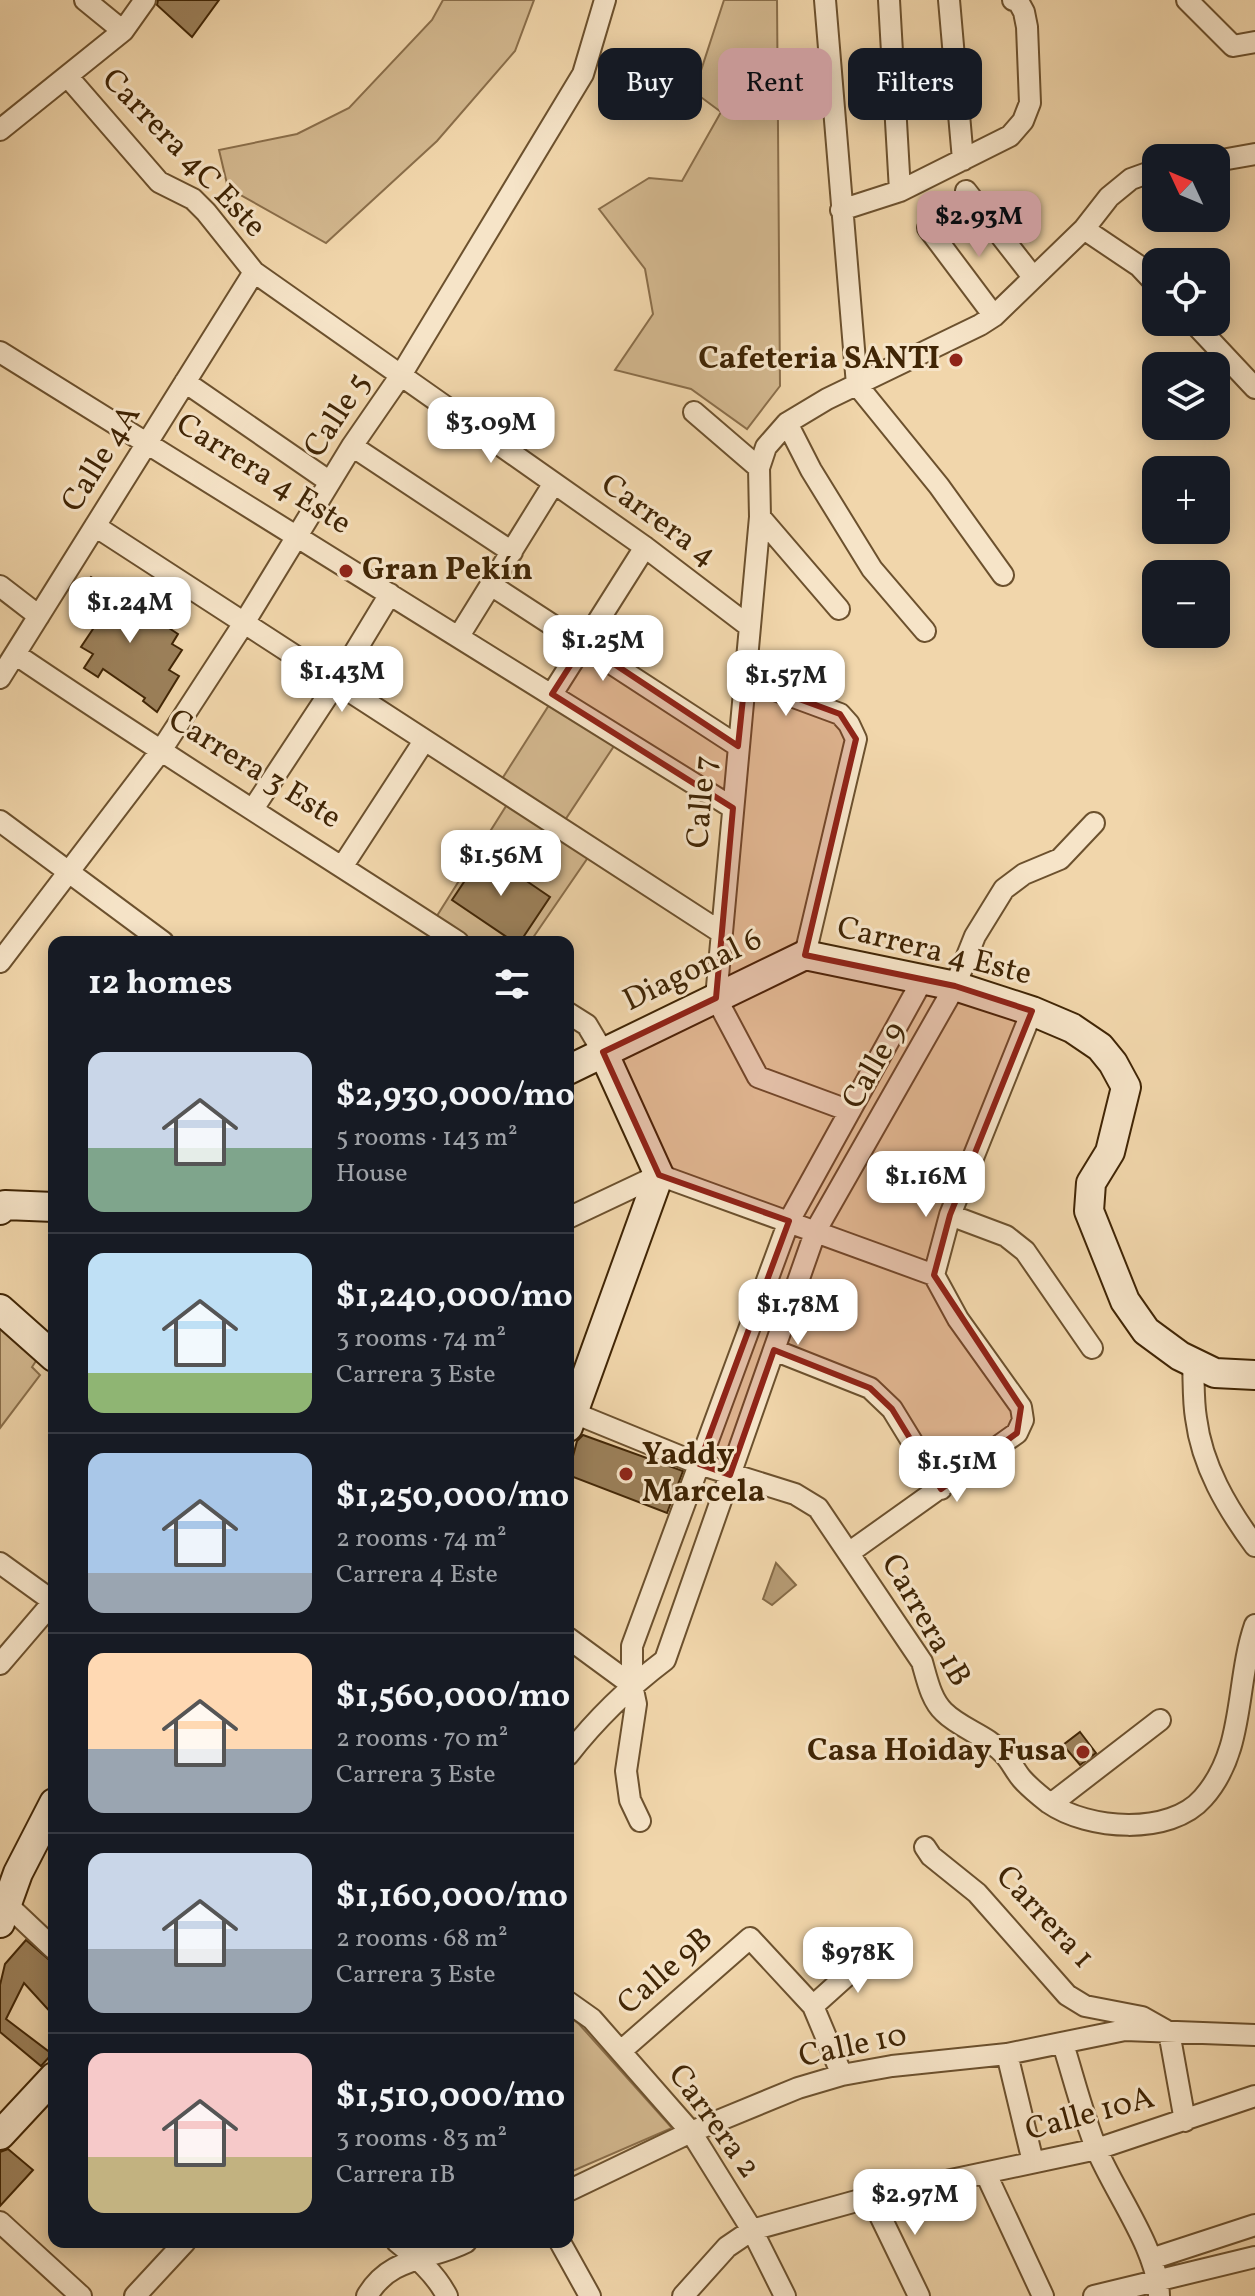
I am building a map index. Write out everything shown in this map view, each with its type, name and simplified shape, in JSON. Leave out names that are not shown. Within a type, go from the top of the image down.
[{"type":"main road","name":"Carrera 4 Este","points":[[805,955],[955,986],[1032,1011],[1072,1028],[1100,1047],[1126,1087],[1110,1152],[1091,1183],[1089,1211],[1125,1301],[1146,1331],[1180,1356],[1215,1373],[1255,1375]]},
{"type":"main road","name":"Diagonal 6","points":[[574,1067],[805,955]]},
{"type":"main road","points":[[574,1405],[659,1175],[603,1052]]},
{"type":"main road","points":[[2,1205],[48,1207]]},
{"type":"main road","points":[[0,1309],[48,1352]]},
{"type":"main road","points":[[2,1908],[48,1815]]},
{"type":"main road","points":[[0,2135],[48,2083]]},
{"type":"street","points":[[85,0],[123,31]]},
{"type":"street","points":[[0,130],[123,31],[145,0]]},
{"type":"street","name":"Calle 5","points":[[0,962],[160,752],[244,623],[352,446],[401,375],[583,74],[605,0]]},
{"type":"street","points":[[825,0],[857,385],[939,486],[1003,575]]},
{"type":"street","points":[[889,0],[900,191]]},
{"type":"street","points":[[949,0],[963,160]]},
{"type":"street","points":[[841,210],[900,191],[1010,136],[1023,121],[1030,103],[1027,27],[1024,12],[1018,1],[1013,0]]},
{"type":"street","points":[[1194,2],[1233,46],[1255,42]]},
{"type":"street","name":"Carrera 4C Este","points":[[68,77],[159,182],[193,199],[206,212],[254,272]]},
{"type":"street","points":[[1230,158],[1255,154]]},
{"type":"street","points":[[694,412],[759,468],[766,447],[787,423],[994,316],[1084,229],[1109,197],[1131,179],[1142,175]]},
{"type":"street","points":[[966,191],[1033,277]]},
{"type":"street","points":[[928,228],[994,316]]},
{"type":"street","points":[[1084,229],[1142,269]]},
{"type":"street","name":"Carrera 4","points":[[254,272],[645,547],[750,627]]},
{"type":"street","name":"Calle 4A","points":[[0,678],[254,272]]},
{"type":"street","points":[[1206,336],[1255,388]]},
{"type":"street","name":"Carrera 4 Este","points":[[0,352],[733,808]]},
{"type":"street","points":[[185,382],[330,482]]},
{"type":"street","points":[[787,423],[811,470],[872,569],[925,631]]},
{"type":"street","points":[[352,446],[512,552]]},
{"type":"street","name":"Calle 7","points":[[716,998],[760,517],[759,468]]},
{"type":"street","points":[[459,636],[554,483]]},
{"type":"street","points":[[760,517],[839,609]]},
{"type":"street","points":[[95,526],[722,933]]},
{"type":"street","points":[[552,694],[645,547]]},
{"type":"street","points":[[491,585],[738,746]]},
{"type":"street","points":[[0,586],[39,616]]},
{"type":"street","points":[[253,809],[390,594]]},
{"type":"street","name":"Carrera 3 Este","points":[[15,654],[160,752],[449,936]]},
{"type":"street","points":[[745,679],[840,714],[856,739],[805,955]]},
{"type":"street","points":[[342,867],[424,741]]},
{"type":"street","points":[[0,821],[155,936]]},
{"type":"street","name":"Calle 9","points":[[574,1747],[593,1723],[632,1685],[665,1660],[816,1230],[955,986],[975,936],[1004,889],[1024,874],[1060,859],[1094,823]]},
{"type":"street","name":"Calle 9","points":[[632,1685],[632,1646],[789,1221],[923,979]]},
{"type":"street","points":[[716,998],[758,1077],[850,1111]]},
{"type":"street","points":[[934,1275],[950,1215],[1032,1011]]},
{"type":"street","points":[[574,1017],[587,1025],[603,1052]]},
{"type":"street","points":[[574,1215],[659,1175],[934,1275],[958,1319],[1021,1407],[1023,1420],[1017,1433],[850,1552]]},
{"type":"street","points":[[950,1215],[1006,1236],[1025,1251],[1092,1348]]},
{"type":"street","points":[[774,1350],[870,1388],[892,1409],[941,1489]]},
{"type":"street","points":[[1193,1363],[1195,1417],[1212,1478],[1235,1520],[1255,1546]]},
{"type":"street","name":"Carrera 1B","points":[[574,1417],[730,1475],[795,1494],[818,1508],[922,1662],[930,1690],[943,1712],[981,1735],[1004,1754],[1023,1780],[1051,1804],[1078,1817],[1112,1825],[1145,1825],[1177,1816],[1201,1801],[1222,1774],[1234,1741],[1245,1659],[1255,1625]]},
{"type":"street","points":[[0,1563],[48,1598]]},
{"type":"street","points":[[0,1664],[48,1609]]},
{"type":"street","points":[[574,1642],[632,1685],[636,1704],[626,1771],[630,1800],[640,1821]]},
{"type":"street","points":[[1051,1804],[1160,1720]]},
{"type":"street","name":"Carrera 1","points":[[925,1847],[931,1856],[977,1893],[1067,1995],[1085,2006],[1142,2017],[1169,2032]]},
{"type":"street","points":[[2,1908],[48,1944]]},
{"type":"street","name":"Calle 9B","points":[[621,2051],[750,1938],[813,2006]]},
{"type":"street","points":[[842,2075],[813,2006],[873,1952]]},
{"type":"street","name":"Carrera 2","points":[[574,2006],[592,2019],[691,2132],[752,2230],[785,2296]]},
{"type":"street","name":"Calle 10","points":[[574,2188],[691,2132],[798,2088],[842,2075],[892,2066],[1007,2054],[1125,2030],[1255,2035]]},
{"type":"street","points":[[1169,2032],[1185,2121]]},
{"type":"street","points":[[1063,2044],[1097,2149],[1151,2259],[1159,2288]]},
{"type":"street","points":[[1007,2054],[1033,2162]]},
{"type":"street","name":"Calle 10A","points":[[683,2296],[727,2247],[752,2230],[871,2197],[1097,2149],[1255,2096]]},
{"type":"street","points":[[986,2174],[1043,2296]]},
{"type":"street","points":[[871,2197],[919,2296]]},
{"type":"street","points":[[0,2222],[81,2296]]},
{"type":"street","points":[[1151,2259],[1255,2225]]},
{"type":"street","points":[[135,2296],[179,2248]]},
{"type":"street","points":[[405,2248],[441,2284],[447,2296]]},
{"type":"street","points":[[367,2296],[373,2285],[395,2265],[455,2248]]},
{"type":"street","points":[[563,2248],[590,2296]]},
{"type":"street","points":[[1094,2296],[1159,2288],[1255,2257]]},
{"type":"highlighted area","points":[[584,644],[738,746],[745,679],[840,714],[856,739],[805,955],[955,986],[1032,1011],[950,1215],[934,1275],[1021,1407],[1017,1433],[941,1489],[892,1409],[870,1388],[774,1350],[730,1475],[699,1464],[789,1221],[659,1175],[603,1052],[716,998],[733,808],[552,694]]},
{"type":"shaded area","points":[[443,0],[534,0],[515,51],[437,141],[326,243],[228,188],[219,150],[297,134],[349,108],[432,20]]},
{"type":"shaded area","points":[[724,0],[777,0],[777,48],[718,48],[718,110],[702,98],[702,67]]},
{"type":"shaded area","points":[[718,117],[718,120],[778,120],[780,386],[747,429],[691,389],[615,370],[653,314],[645,269],[599,209],[649,178],[682,181]]},
{"type":"shaded area","points":[[551,702],[616,743],[563,823],[500,782]]},
{"type":"shaded area","points":[[508,803],[589,856],[534,936],[462,936],[435,919]]},
{"type":"shaded area","points":[[0,1326],[38,1358],[32,1367],[40,1375],[0,1428]]},
{"type":"shaded area","points":[[776,1563],[796,1585],[772,1605],[763,1599]]},
{"type":"shaded area","points":[[574,2020],[579,2024],[672,2128],[574,2170]]},
{"type":"building","points":[[158,0],[219,0],[192,37],[157,5]]},
{"type":"building","points":[[91,577],[178,634],[172,644],[182,650],[169,670],[179,676],[157,712],[143,701],[145,698],[103,669],[98,677],[84,668],[93,654],[81,647],[103,614],[79,603],[81,588]]},
{"type":"building","points":[[484,852],[550,897],[524,936],[505,936],[452,900]]},
{"type":"building","name":"Yaddy Marcela","points":[[583,1435],[683,1471],[667,1513],[574,1477],[577,1441]]},
{"type":"building","name":"Casa Hoiday Fusa","points":[[1080,1732],[1096,1753],[1080,1765],[1063,1745]]},
{"type":"building","points":[[26,1940],[48,1959],[48,2009],[24,1983],[6,2019],[48,2051],[48,2058],[41,2066],[0,2032],[0,1985],[5,1964]]},
{"type":"building","points":[[8,2149],[33,2170],[0,2206],[0,2152]]},
{"type":"place","name":"Cafeteria SANTI","points":[[956,360]]},
{"type":"place","name":"Gran Pekín","points":[[346,571]]},
{"type":"place","name":"Yaddy Marcela","points":[[626,1474]]},
{"type":"place","name":"Casa Hoiday Fusa","points":[[1083,1752]]}]
